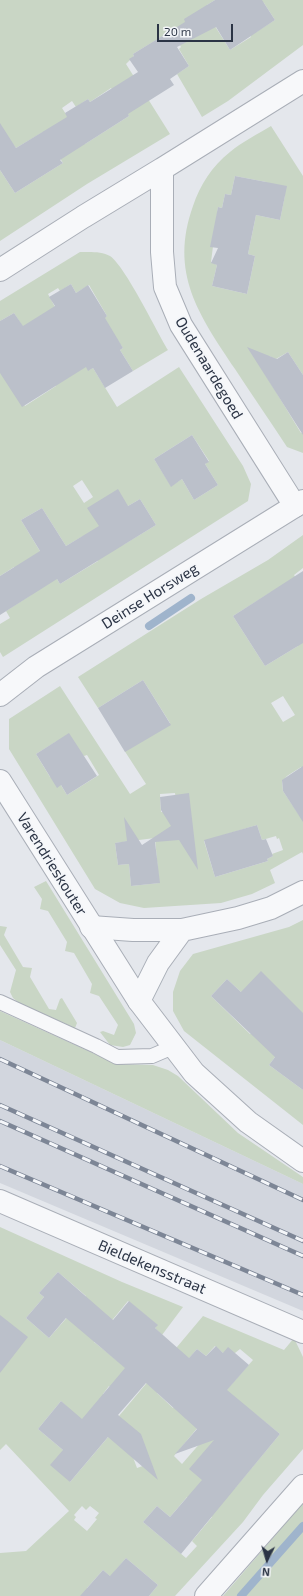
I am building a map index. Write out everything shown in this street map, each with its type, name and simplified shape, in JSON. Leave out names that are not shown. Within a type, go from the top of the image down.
[{"type":"street","points":[[0,270],[83,216],[162,169],[303,81]]},
{"type":"street","name":"Oudenaardegoed","points":[[162,169],[162,252],[165,287],[181,325],[299,503]]},
{"type":"street","name":"Deinse Horsweg","points":[[0,695],[36,668],[299,503]]},
{"type":"street","name":"Varendrieskouter","points":[[0,781],[139,1001],[173,1047],[194,1073],[221,1099],[269,1138],[303,1161]]},
{"type":"street","name":"Varendrieskouter","points":[[91,927],[133,930],[182,930],[238,918],[271,908],[303,892]]},
{"type":"street","points":[[139,1001],[158,963],[182,930]]},
{"type":"street","name":"Bieldekensstraat","points":[[0,1201],[303,1332]]},
{"type":"street","points":[[206,1596],[303,1486]]},
{"type":"lane","points":[[0,1002],[117,1057],[152,1056],[173,1047]]},
{"type":"shaded area","points":[[0,1040],[303,1184],[303,1311],[0,1183]]},
{"type":"green space","points":[[0,0],[215,0],[207,5],[213,23],[230,50],[251,37],[248,31],[256,32],[275,20],[264,3],[256,0],[303,0],[303,45],[228,101],[202,117],[177,74],[189,66],[179,49],[181,47],[171,31],[133,54],[134,56],[126,64],[170,134],[87,184],[0,241],[0,170],[15,193],[63,163],[43,132],[16,148],[0,128]],"holes":[[[111,88],[129,116],[85,144],[62,108],[72,101],[76,107],[88,99],[90,102]]]},
{"type":"green space","points":[[271,126],[303,176],[303,375],[288,352],[276,359],[269,356],[264,356],[259,364],[301,433],[303,432],[303,453],[287,447],[222,349],[200,311],[186,273],[184,252],[186,230],[193,206],[207,176],[230,152]],"holes":[[[235,176],[266,182],[265,192],[285,195],[280,220],[256,215],[248,254],[255,256],[247,294],[212,286],[217,265],[211,262],[218,207],[222,208],[225,194],[231,195]]]},
{"type":"green space","points":[[80,252],[107,254],[110,256],[124,272],[168,350],[133,371],[120,350],[123,348],[102,319],[107,316],[89,285],[76,293],[71,284],[60,291],[58,288],[48,294],[89,370],[93,368],[117,407],[179,367],[243,466],[251,484],[248,501],[3,657],[0,652],[0,624],[10,618],[6,611],[31,595],[14,567],[0,576],[0,367],[25,406],[56,386],[22,333],[25,330],[14,313],[0,321],[0,301]],"holes":[[[192,435],[209,461],[205,464],[218,485],[194,500],[182,479],[171,486],[154,459]],[[82,480],[93,497],[84,503],[73,486]],[[140,499],[156,525],[123,545],[128,506]],[[42,508],[66,546],[83,536],[98,561],[60,584],[21,520]]]},
{"type":"green space","points":[[303,535],[303,568],[294,575],[303,589],[303,771],[301,767],[287,776],[282,782],[283,791],[299,815],[303,813],[303,854],[302,852],[270,870],[275,883],[252,894],[221,903],[144,908],[120,903],[95,889],[9,749],[9,719],[60,686],[130,794],[146,784],[124,750],[170,723],[143,680],[98,708],[78,677],[201,599],[268,560]],"holes":[[[271,592],[296,631],[298,646],[265,666],[233,616]],[[283,696],[295,715],[283,722],[271,703]],[[57,741],[84,756],[87,755],[99,775],[67,795],[54,774],[50,777],[36,754]],[[175,793],[177,811],[161,812],[160,794]],[[257,825],[262,840],[276,836],[277,839],[279,838],[283,850],[272,854],[273,856],[267,859],[268,861],[215,877],[204,841]],[[155,838],[159,883],[131,886],[129,864],[118,865],[115,843]]]},
{"type":"green space","points":[[46,881],[134,1024],[136,1033],[130,1045],[123,1047],[110,1045],[100,1032],[103,1031],[114,1035],[118,1025],[99,996],[90,993],[92,984],[74,953],[65,951],[67,942],[48,911],[40,909],[42,899],[34,887]]},
{"type":"green space","points":[[303,920],[303,1019],[269,1065],[303,1090],[303,1125],[184,1031],[173,1011],[173,992],[180,971],[193,954],[289,927]],"holes":[[[227,979],[241,992],[263,1022],[250,1034],[211,996]]]},
{"type":"green space","points":[[0,926],[7,927],[4,935],[23,967],[32,968],[30,977],[49,1009],[56,1010],[60,999],[62,998],[77,1023],[75,1028],[19,1003],[13,998],[10,992],[16,970],[0,945]]},
{"type":"green space","points":[[0,1011],[117,1064],[153,1065],[168,1070],[178,1076],[238,1133],[303,1177],[303,1184],[0,1040]]},
{"type":"green space","points":[[0,1227],[122,1282],[183,1307],[162,1335],[155,1328],[157,1325],[128,1301],[94,1342],[133,1373],[115,1391],[109,1386],[103,1394],[108,1398],[104,1403],[119,1416],[203,1316],[284,1350],[294,1338],[303,1357],[303,1449],[263,1495],[243,1522],[175,1596],[149,1596],[158,1585],[126,1558],[115,1571],[112,1578],[103,1570],[87,1588],[96,1596],[0,1596],[0,1553],[26,1551],[69,1511],[6,1444],[0,1450]],"holes":[[[58,1272],[86,1296],[49,1338],[26,1318],[44,1297],[39,1293]],[[215,1346],[223,1353],[235,1353],[240,1349],[253,1360],[206,1413],[179,1370],[197,1349],[206,1356]],[[157,1393],[182,1398],[173,1408]],[[61,1401],[83,1424],[109,1436],[70,1482],[63,1450],[38,1429]],[[254,1413],[280,1434],[235,1488],[209,1466]],[[199,1426],[208,1434],[182,1464],[174,1456]],[[131,1452],[151,1463],[137,1468]],[[187,1497],[212,1517],[192,1541],[197,1546],[186,1558],[143,1522],[157,1506],[170,1517]],[[82,1506],[86,1510],[90,1506],[99,1513],[95,1518],[97,1519],[87,1531],[74,1520],[76,1517],[74,1515]]]},
{"type":"green space","points":[[303,1503],[303,1596],[223,1596]]},
{"type":"building","points":[[215,0],[262,0],[275,20],[230,50],[216,27],[177,47],[189,66],[170,79],[174,85],[60,160],[63,163],[15,193],[0,170],[0,123],[16,148],[67,117],[65,113],[88,99],[90,102],[138,72],[129,59],[134,56],[133,54],[185,22],[184,19]]},
{"type":"building","points":[[235,176],[287,186],[280,220],[256,215],[248,254],[255,256],[247,294],[212,286],[217,265],[211,263],[218,248],[210,247],[218,207],[222,208],[225,194],[231,195]]},
{"type":"building","points":[[71,284],[76,293],[88,285],[107,316],[105,318],[123,348],[120,350],[133,371],[105,388],[93,368],[88,371],[86,367],[22,407],[0,373],[0,321],[14,313],[23,326],[55,306],[49,297]]},
{"type":"building","points":[[247,347],[277,359],[288,352],[303,375],[303,435]]},
{"type":"building","points":[[192,435],[209,462],[205,464],[218,485],[194,500],[182,479],[171,487],[154,459]]},
{"type":"building","points":[[118,489],[128,506],[140,499],[156,525],[60,584],[57,579],[0,615],[0,576],[40,551],[21,520],[42,508],[66,546],[99,526],[87,508]]},
{"type":"building","points":[[303,571],[303,643],[265,666],[233,616]]},
{"type":"building","points":[[143,680],[171,725],[125,752],[98,708]]},
{"type":"building","points":[[69,733],[97,776],[67,795],[61,785],[57,788],[36,754]]},
{"type":"building","points":[[303,766],[303,822],[283,791],[282,780]]},
{"type":"building","points":[[189,793],[198,870],[179,840],[155,842],[160,883],[131,886],[129,864],[118,865],[115,843],[127,841],[124,817],[142,845],[171,826],[161,810],[160,797]]},
{"type":"building","points":[[257,825],[262,840],[266,839],[273,856],[267,859],[268,861],[215,877],[204,840]]},
{"type":"building","points":[[261,971],[303,1013],[303,1090],[269,1065],[275,1057],[211,996],[227,979],[241,992]]},
{"type":"building","points":[[58,1272],[113,1320],[129,1301],[158,1325],[155,1328],[189,1358],[197,1349],[206,1356],[216,1346],[223,1353],[228,1347],[249,1365],[227,1390],[280,1434],[181,1554],[143,1522],[157,1506],[170,1517],[202,1480],[189,1469],[214,1440],[175,1454],[197,1429],[146,1383],[118,1415],[141,1434],[158,1480],[108,1437],[70,1482],[50,1465],[63,1450],[38,1429],[61,1401],[82,1419],[125,1368],[66,1318],[49,1338],[26,1318],[44,1297],[39,1293]]},
{"type":"building","points":[[0,1315],[28,1337],[0,1373]]},
{"type":"building","points":[[126,1558],[158,1585],[149,1596],[80,1596],[103,1570],[110,1576]]},
{"type":"waterway","points":[[149,626],[191,598]]},
{"type":"waterway","points":[[241,1596],[303,1526]]},
{"type":"railway","points":[[0,1059],[303,1200]]},
{"type":"railway","points":[[0,1105],[303,1241]]},
{"type":"railway","points":[[0,1121],[303,1256]]},
{"type":"railway","points":[[0,1166],[303,1295]]}]
